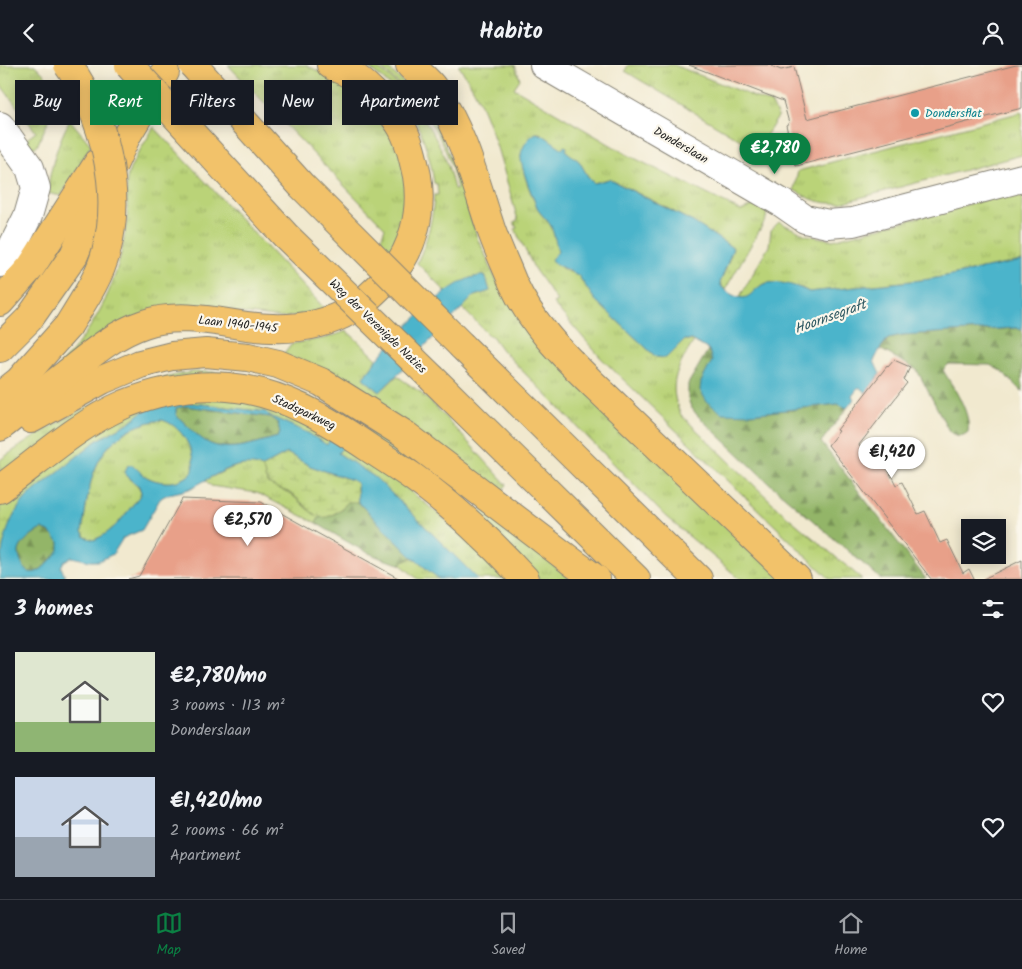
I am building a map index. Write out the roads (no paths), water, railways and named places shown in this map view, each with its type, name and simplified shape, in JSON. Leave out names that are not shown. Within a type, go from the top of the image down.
[{"type":"main road","points":[[0,395],[19,381],[68,327],[90,290],[106,252],[112,218],[110,166],[91,108],[68,65]]},
{"type":"main road","name":"Weg der Verenigde Naties","points":[[130,65],[285,235],[636,579]]},
{"type":"main road","points":[[193,65],[302,186],[462,347],[698,579]]},
{"type":"main road","points":[[410,65],[433,87],[454,121],[503,259],[514,285],[540,328],[593,384],[797,579]]},
{"type":"main road","points":[[0,302],[31,267],[121,127],[169,68]]},
{"type":"main road","points":[[0,348],[30,319],[74,255],[127,135],[169,68]]},
{"type":"main road","name":"Laan 1940-1945","points":[[0,427],[85,359],[121,333],[146,323],[175,318],[212,321],[246,327],[284,329],[323,323],[352,310],[373,293],[397,268],[413,238],[419,191],[413,155],[399,123],[373,92],[342,71]]},
{"type":"main road","points":[[0,443],[33,418],[102,380],[140,364],[172,356],[206,353],[248,357],[278,364],[321,383],[404,434],[596,579]]},
{"type":"main road","name":"Stadsparkweg","points":[[0,489],[76,431],[127,404],[165,391],[188,387],[229,387],[250,390],[278,398],[315,415],[348,434],[414,478],[444,501],[525,579]]},
{"type":"street","name":"Donderslaan","points":[[544,65],[782,203],[805,219],[828,224],[853,222],[1022,178]]},
{"type":"street","points":[[0,126],[30,168],[36,188],[28,216],[9,254],[0,263]]},
{"type":"water","name":"Hoornsegraft","points":[[536,133],[543,135],[563,149],[564,146],[567,147],[566,151],[579,161],[590,180],[594,183],[609,179],[693,222],[733,248],[720,283],[724,289],[738,297],[747,297],[762,285],[768,283],[789,285],[809,292],[931,279],[1022,261],[1022,330],[1016,328],[902,335],[888,338],[874,361],[880,374],[866,393],[859,387],[852,396],[854,399],[847,408],[838,404],[750,414],[722,413],[707,402],[700,390],[701,382],[712,361],[709,350],[691,340],[684,340],[666,358],[656,357],[595,300],[578,275],[553,263],[551,259],[558,252],[553,232],[550,224],[540,213],[527,183],[521,160],[524,145]]},
{"type":"water","points":[[485,275],[490,291],[474,296],[380,392],[363,378],[397,337],[442,295],[470,278]]},
{"type":"water","points":[[168,400],[266,412],[270,416],[308,433],[327,445],[330,439],[343,447],[338,453],[376,478],[478,579],[439,579],[412,557],[358,502],[357,483],[310,466],[287,453],[262,467],[243,465],[234,467],[189,489],[163,497],[142,530],[123,538],[113,554],[99,561],[72,557],[64,561],[61,567],[66,579],[0,579],[1,557],[6,535],[21,504],[28,496],[96,441],[130,422],[142,412]],"holes":[[[186,406],[270,417],[278,423],[280,433],[278,437],[249,445],[220,447],[202,439],[176,415],[176,408]],[[162,420],[176,427],[190,448],[193,471],[183,479],[164,482],[151,479],[133,465],[128,465],[125,471],[126,475],[139,486],[141,494],[120,521],[108,532],[94,540],[85,537],[82,532],[89,488],[98,462],[116,439],[129,430],[145,423]],[[42,529],[49,532],[59,542],[59,550],[48,563],[32,573],[23,566],[19,551],[25,541]]]},
{"type":"place","name":"Dondersflat","points":[[915,113]]}]
